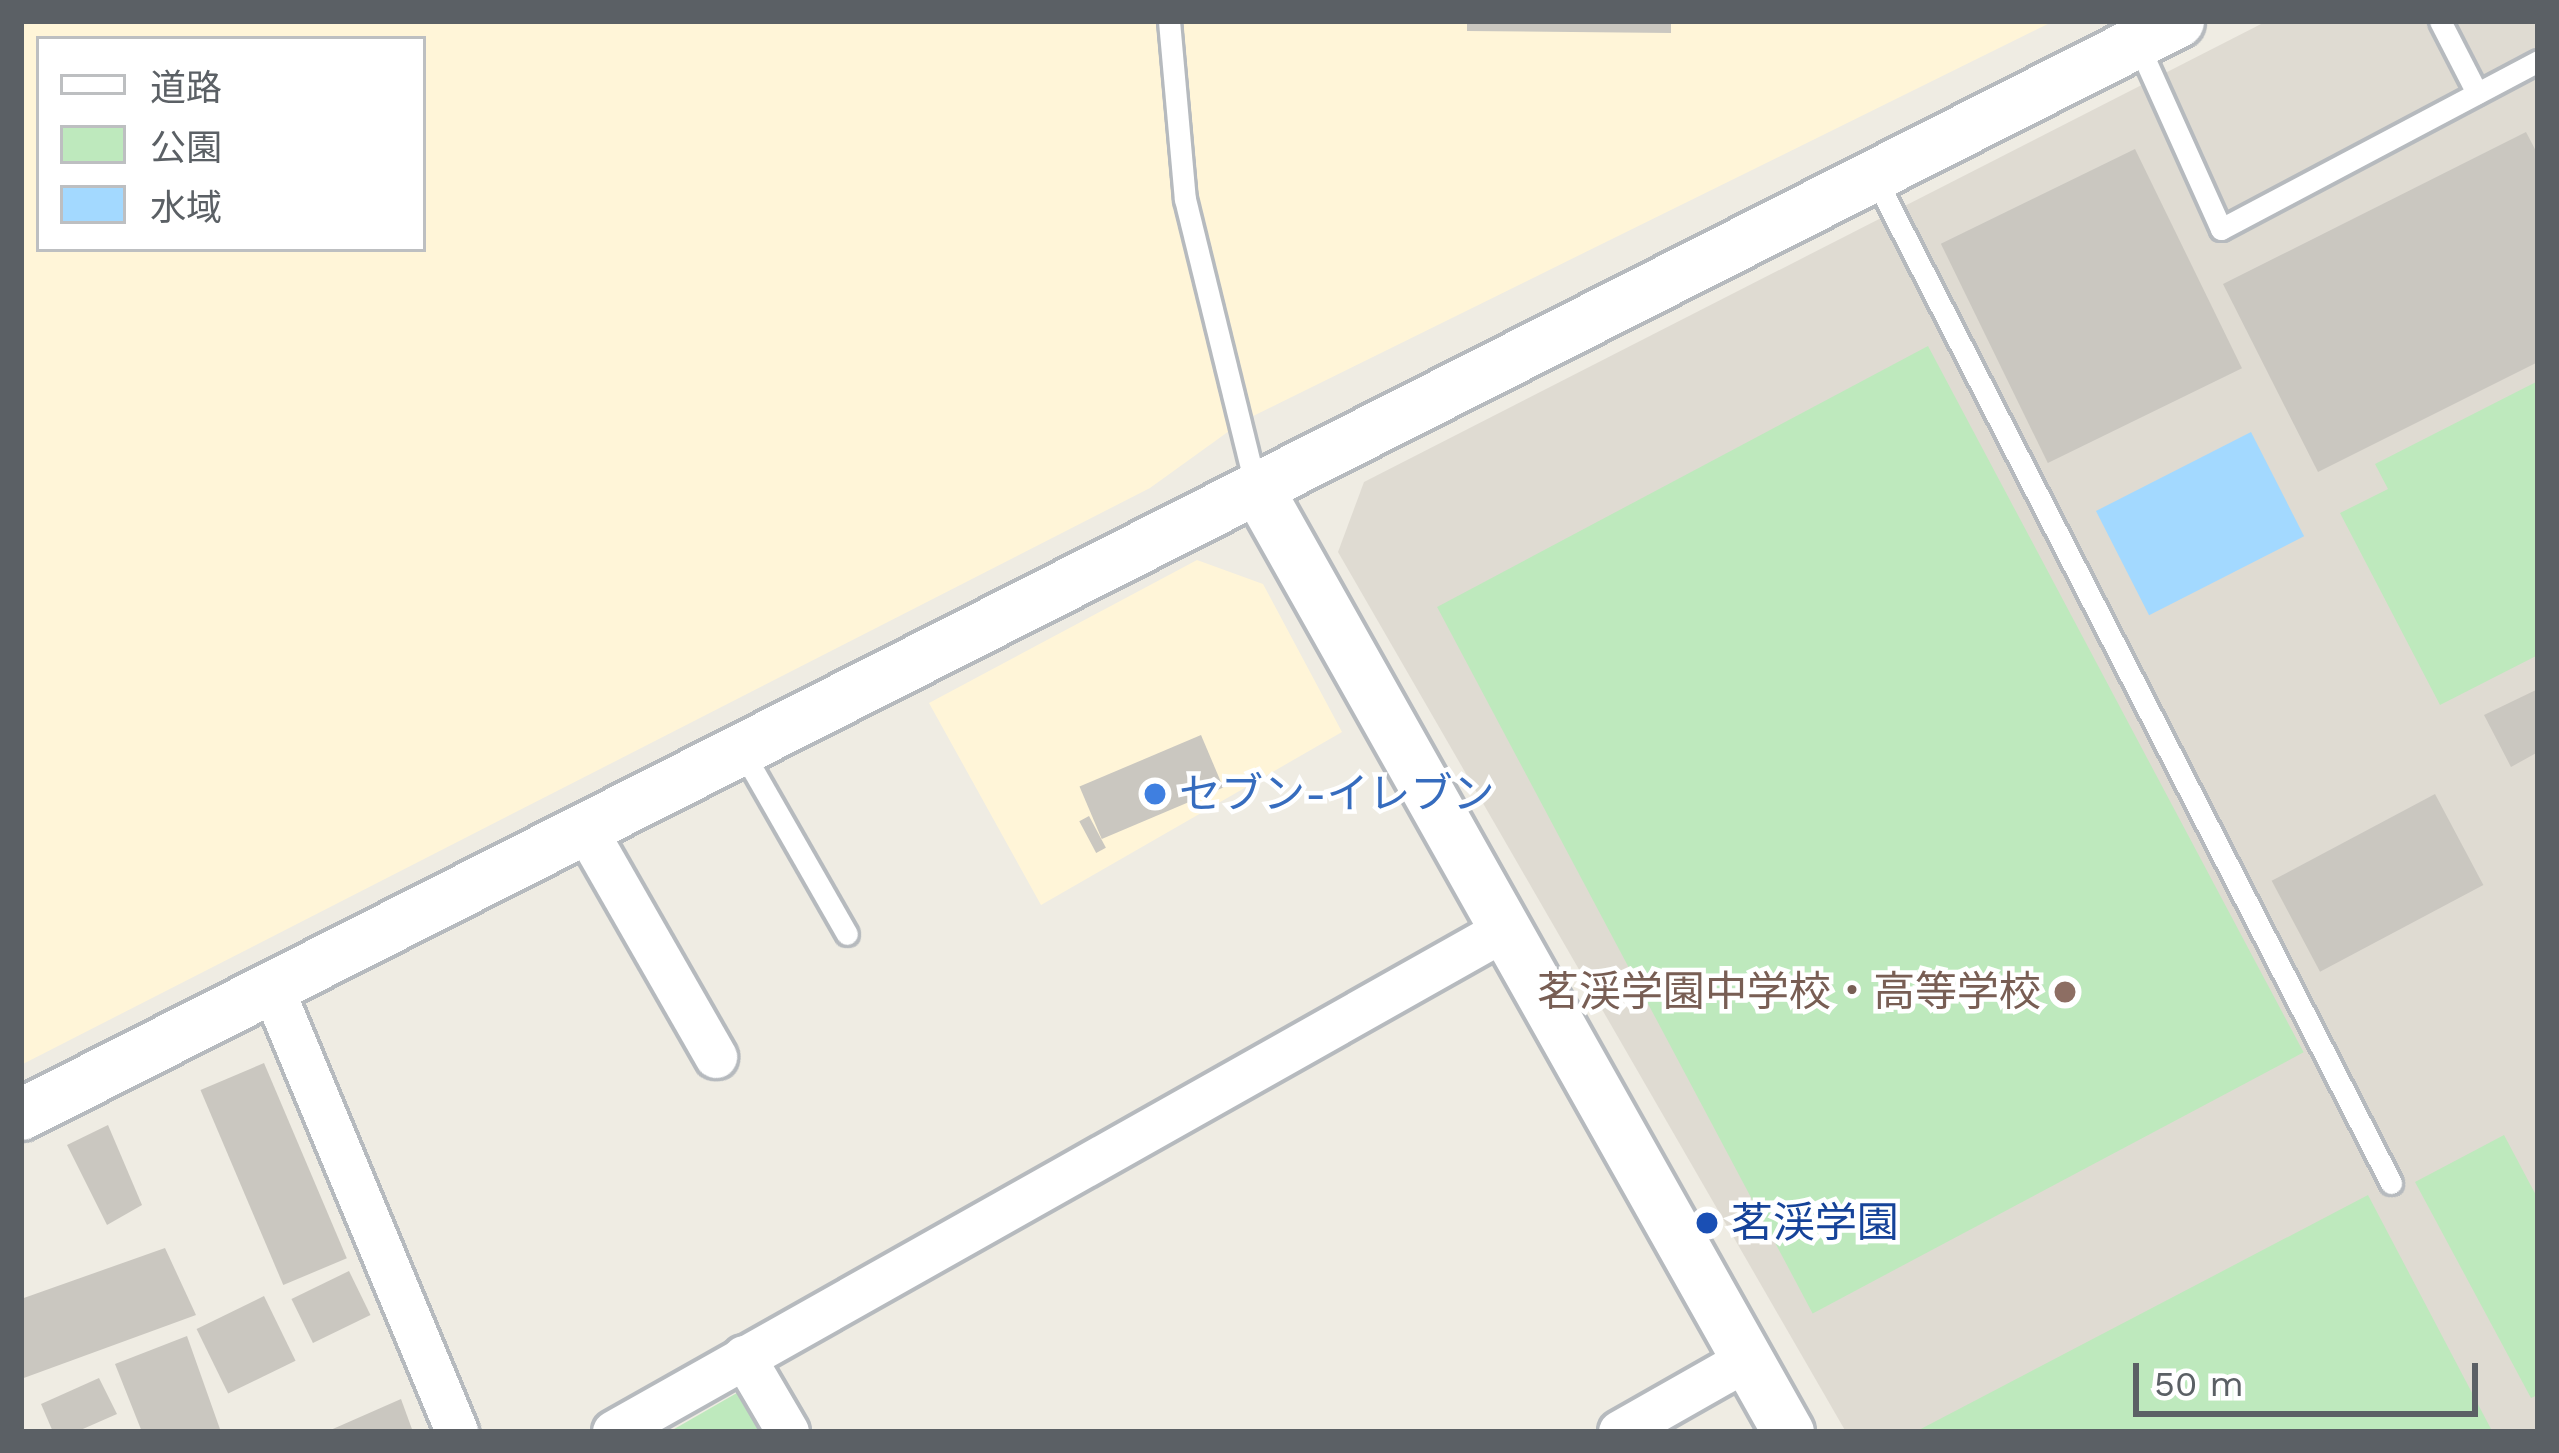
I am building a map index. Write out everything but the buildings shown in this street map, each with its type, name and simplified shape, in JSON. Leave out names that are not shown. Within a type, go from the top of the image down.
[{"type":"street","points":[[21,1114],[2157,32]]},
{"type":"street","points":[[1256,488],[1788,1432]]},
{"type":"street","points":[[585,828],[716,1057]]},
{"type":"street","points":[[614,1432],[1505,930]]},
{"type":"street","points":[[272,986],[457,1432]]},
{"type":"street","points":[[744,1357],[788,1432]]},
{"type":"street","points":[[1619,1432],[1747,1360]]},
{"type":"lane","points":[[1169,21],[1185,199],[1256,488]]},
{"type":"lane","points":[[2440,21],[2477,93]]},
{"type":"lane","points":[[2157,32],[2221,229],[2538,61]]},
{"type":"lane","points":[[1874,176],[2391,1183]]},
{"type":"lane","points":[[741,749],[847,934]]},
{"type":"shaded area","points":[[21,21],[2054,21],[1243,421],[1150,488],[21,1065]]},
{"type":"shaded area","name":"茗渓学園中学校・高等学校","points":[[2267,21],[2538,21],[2538,1432],[1846,1432],[1338,552],[1364,482]]},
{"type":"shaded area","points":[[1197,560],[1263,584],[1342,732],[1041,905],[929,703]]},
{"type":"green space","points":[[1928,346],[2304,1052],[1813,1313],[1437,607]]},
{"type":"green space","points":[[2538,381],[2538,655],[2440,705],[2340,513],[2388,489],[2375,464]]},
{"type":"green space","points":[[2504,1135],[2538,1199],[2538,1395],[2531,1398],[2415,1182]]},
{"type":"green space","points":[[2368,1195],[2491,1429],[1915,1432]]},
{"type":"green space","points":[[742,1390],[766,1432],[669,1432]]},
{"type":"water","points":[[2251,432],[2304,536],[2149,615],[2096,511]]},
{"type":"place","name":"セブン-イレブン","points":[[1155,794]]},
{"type":"place","name":"茗渓学園中学校・高等学校","points":[[2065,992]]},
{"type":"place","name":"茗渓学園","points":[[1707,1223]]}]
